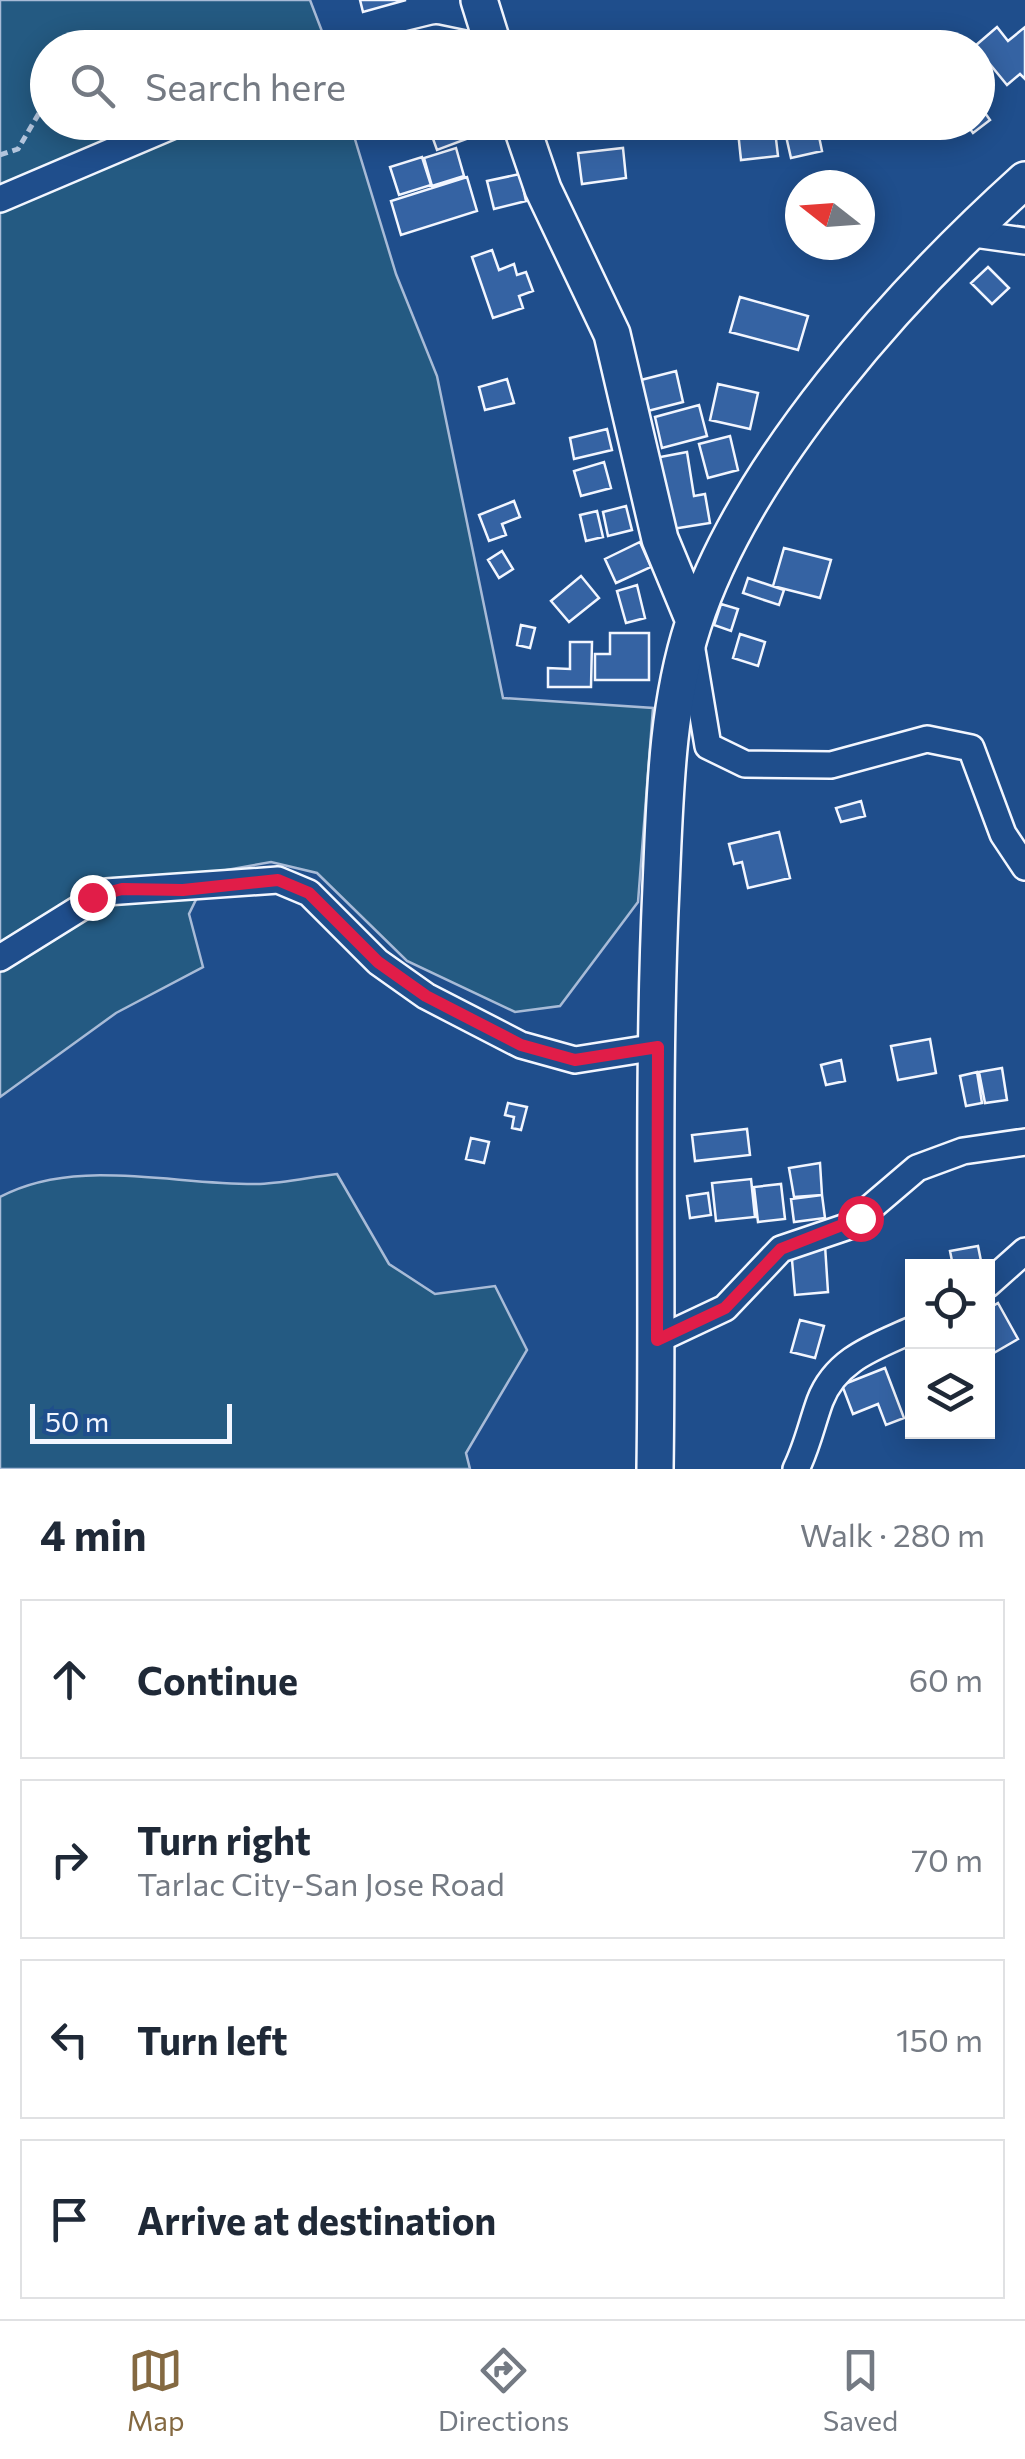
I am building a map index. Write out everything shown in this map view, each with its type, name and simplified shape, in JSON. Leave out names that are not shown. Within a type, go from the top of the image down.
[{"type":"main road","points":[[479,0],[488,30]]},
{"type":"main road","points":[[526,140],[543,189],[612,334],[660,540],[692,628]]},
{"type":"main road","points":[[655,1469],[658,1047],[670,744],[692,628],[728,546],[794,438],[897,308],[967,233],[1025,180]]},
{"type":"street","points":[[0,200],[139,140]]},
{"type":"street","points":[[967,233],[1025,241]]},
{"type":"street","points":[[692,628],[708,746],[745,764],[831,765],[927,739],[970,748],[1003,834],[1025,867]]},
{"type":"street","points":[[0,958],[106,892],[278,880],[309,893],[378,962],[426,996],[521,1045],[575,1060],[658,1047]]},
{"type":"street","points":[[657,1340],[725,1308],[781,1249],[849,1226],[917,1168],[974,1148],[1025,1142]]},
{"type":"street","points":[[995,1278],[1025,1251]]},
{"type":"street","points":[[796,1469],[820,1402],[836,1372],[859,1355],[905,1333]]},
{"type":"path","points":[[0,155],[18,149],[30,129]]},
{"type":"shaded area","points":[[0,0],[310,0],[321,30],[30,30],[30,140],[355,140],[396,274],[437,376],[503,698],[653,708],[638,902],[560,1006],[515,1012],[407,961],[317,873],[271,862],[209,873],[189,914],[203,967],[116,1013],[0,1097]]},
{"type":"shaded area","points":[[337,1174],[389,1264],[435,1294],[495,1286],[527,1350],[466,1453],[470,1469],[0,1469],[0,1197],[30,1185],[94,1175],[260,1184]]},
{"type":"building","points":[[360,0],[406,0],[363,12]]},
{"type":"building","points":[[997,27],[1008,41],[1025,27],[1025,79],[1020,74],[1007,85],[995,70],[994,30]]},
{"type":"building","points":[[433,140],[464,140],[437,150]]},
{"type":"building","points":[[739,140],[776,140],[778,156],[741,160]]},
{"type":"building","points":[[787,140],[820,140],[822,151],[791,158]]},
{"type":"building","points":[[456,148],[464,176],[432,186],[424,158]]},
{"type":"building","points":[[623,148],[626,178],[582,184],[578,153]]},
{"type":"building","points":[[422,157],[431,185],[399,195],[390,167]]},
{"type":"building","points":[[520,174],[526,201],[494,209],[487,181]]},
{"type":"building","points":[[467,177],[477,211],[401,235],[391,201]]},
{"type":"building","points":[[492,250],[499,270],[514,264],[517,275],[526,272],[533,291],[519,296],[523,308],[493,318],[472,257]]},
{"type":"building","points":[[988,267],[1009,288],[992,304],[971,283]]},
{"type":"building","points":[[740,297],[808,316],[798,350],[730,332]]},
{"type":"building","points":[[676,371],[683,402],[644,412],[637,381]]},
{"type":"building","points":[[507,379],[514,403],[485,410],[479,387]]},
{"type":"building","points":[[718,384],[758,393],[750,429],[710,420]]},
{"type":"building","points":[[699,405],[707,436],[662,448],[655,417]]},
{"type":"building","points":[[607,429],[612,450],[574,459],[570,438]]},
{"type":"building","points":[[730,436],[738,470],[708,478],[699,444]]},
{"type":"building","points":[[687,452],[694,496],[705,494],[710,523],[666,530],[655,458]]},
{"type":"building","points":[[604,462],[611,488],[581,496],[574,471]]},
{"type":"building","points":[[514,501],[520,517],[502,524],[506,535],[489,541],[479,515]]},
{"type":"building","points":[[626,506],[632,530],[608,536],[603,512]]},
{"type":"building","points":[[597,511],[603,537],[586,541],[580,515]]},
{"type":"building","points":[[640,542],[651,567],[616,583],[605,559]]},
{"type":"building","points":[[784,548],[831,560],[820,598],[773,586]]},
{"type":"building","points":[[502,551],[513,569],[499,578],[488,560]]},
{"type":"building","points":[[581,576],[599,598],[569,622],[551,601]]},
{"type":"building","points":[[748,578],[784,590],[779,605],[743,593]]},
{"type":"building","points":[[637,585],[645,618],[626,623],[617,591]]},
{"type":"building","points":[[721,604],[738,609],[731,631],[714,625]]},
{"type":"building","points":[[521,625],[535,628],[530,648],[517,645]]},
{"type":"building","points":[[610,633],[649,633],[649,680],[595,680],[595,654],[610,654]]},
{"type":"building","points":[[740,634],[765,642],[758,666],[733,658]]},
{"type":"building","points":[[570,642],[592,642],[591,687],[548,687],[548,668],[570,669]]},
{"type":"building","points":[[861,801],[865,816],[841,822],[836,808]]},
{"type":"building","points":[[779,832],[790,878],[748,888],[742,862],[734,864],[729,844]]},
{"type":"building","points":[[930,1039],[936,1073],[898,1080],[891,1046]]},
{"type":"building","points":[[841,1060],[845,1081],[826,1085],[821,1065]]},
{"type":"building","points":[[1002,1068],[1007,1100],[985,1103],[979,1072]]},
{"type":"building","points":[[977,1072],[982,1103],[966,1106],[960,1076]]},
{"type":"building","points":[[508,1103],[527,1107],[521,1130],[512,1128],[514,1117],[505,1115]]},
{"type":"building","points":[[747,1129],[750,1155],[695,1161],[692,1135]]},
{"type":"building","points":[[471,1138],[489,1142],[484,1163],[466,1159]]},
{"type":"building","points":[[820,1163],[822,1195],[794,1197],[789,1168]]},
{"type":"building","points":[[751,1179],[755,1217],[716,1221],[712,1183]]},
{"type":"building","points":[[781,1184],[785,1219],[758,1222],[754,1187]]},
{"type":"building","points":[[708,1193],[711,1215],[690,1218],[687,1196]]},
{"type":"building","points":[[822,1195],[825,1218],[794,1222],[791,1199]]},
{"type":"building","points":[[825,1245],[828,1292],[795,1295],[791,1248]]},
{"type":"building","points":[[978,1246],[981,1259],[952,1259],[950,1251]]},
{"type":"building","points":[[998,1303],[1018,1339],[995,1352],[995,1349]]},
{"type":"building","points":[[800,1320],[824,1326],[815,1358],[791,1352]]},
{"type":"building","points":[[885,1368],[904,1418],[886,1425],[878,1404],[853,1414],[842,1385]]},
{"type":"route","points":[[92,897],[122,889],[183,890],[227,882],[278,880],[309,893],[378,962],[426,996],[521,1045],[575,1060],[658,1047],[657,1340],[725,1308],[781,1249],[849,1226],[860,1218]]}]
